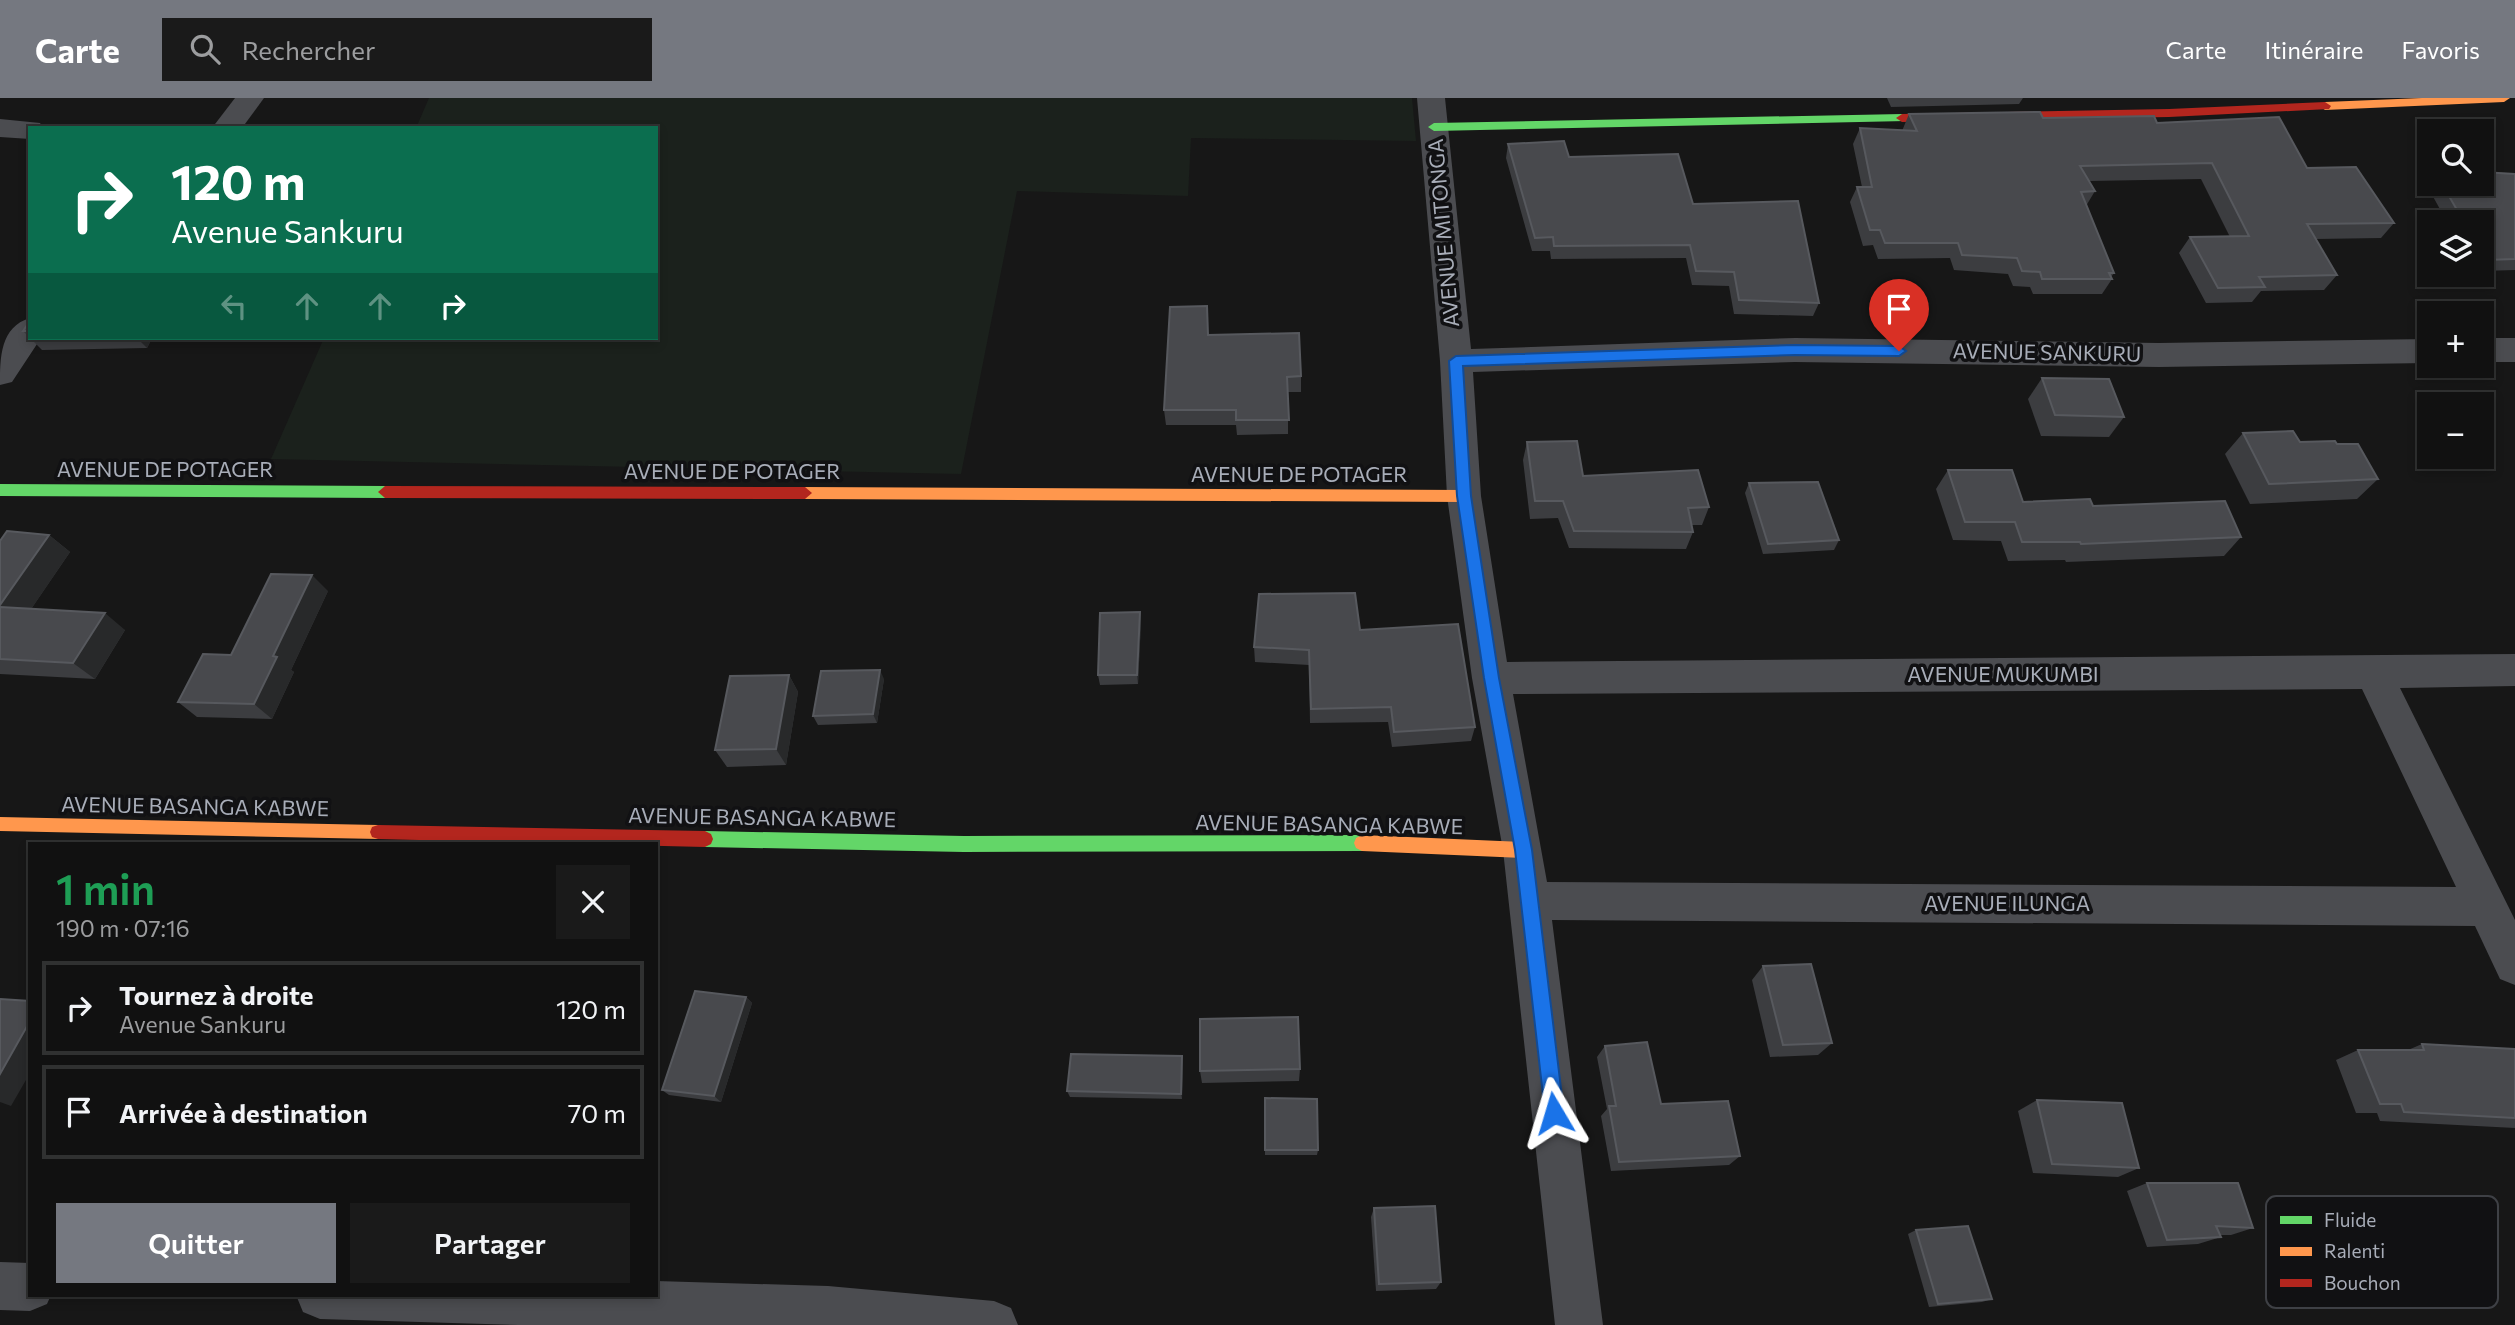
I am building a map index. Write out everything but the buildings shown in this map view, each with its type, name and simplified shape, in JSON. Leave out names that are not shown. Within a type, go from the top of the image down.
[{"type":"street","points":[[228,126],[250,98]]},
{"type":"street","points":[[1433,112],[2169,113],[2504,98]]},
{"type":"street","name":"AVENUE MITONGA","points":[[1433,112],[1456,361],[1464,496],[1491,678],[1523,850],[1579,1325]]},
{"type":"street","points":[[0,128],[28,130]]},
{"type":"street","points":[[0,373],[28,331]]},
{"type":"street","name":"AVENUE SANKURU","points":[[1456,361],[1795,350],[2159,355],[2417,351]]},
{"type":"street","points":[[2494,350],[2515,350]]},
{"type":"street","name":"AVENUE DE POTAGER","points":[[0,490],[1464,496]]},
{"type":"street","name":"AVENUE MUKUMBI","points":[[1491,678],[2515,670]]},
{"type":"street","points":[[2373,673],[2515,965]]},
{"type":"street","name":"AVENUE BASANGA KABWE","points":[[0,824],[964,844],[1353,843],[1523,850]]},
{"type":"street","name":"AVENUE ILUNGA","points":[[1530,901],[2485,907]]},
{"type":"street","points":[[0,1286],[28,1287]]},
{"type":"street","points":[[388,1297],[828,1310],[994,1325]]},
{"type":"shaded area","points":[[429,98],[1412,98],[1416,141],[1191,138],[1188,196],[1017,191],[961,474],[271,459],[323,340],[658,340],[658,126],[417,126]]},
{"type":"traffic: fast","points":[[1434,127],[1902,118]]},
{"type":"traffic: fast","points":[[0,490],[385,492]]},
{"type":"traffic: fast","points":[[705,839],[964,844],[1362,843]]},
{"type":"traffic: slow","points":[[2325,106],[2504,98]]},
{"type":"traffic: slow","points":[[805,493],[1464,496]]},
{"type":"traffic: slow","points":[[0,824],[378,832]]},
{"type":"traffic: slow","points":[[1362,843],[1523,850]]},
{"type":"traffic: jam","points":[[1902,118],[2169,113],[2325,106]]},
{"type":"traffic: jam","points":[[385,492],[805,493]]},
{"type":"traffic: jam","points":[[378,832],[705,839]]},
{"type":"route","points":[[1554,1113],[1523,850],[1491,678],[1464,496],[1456,361],[1795,350],[1899,351]]}]
